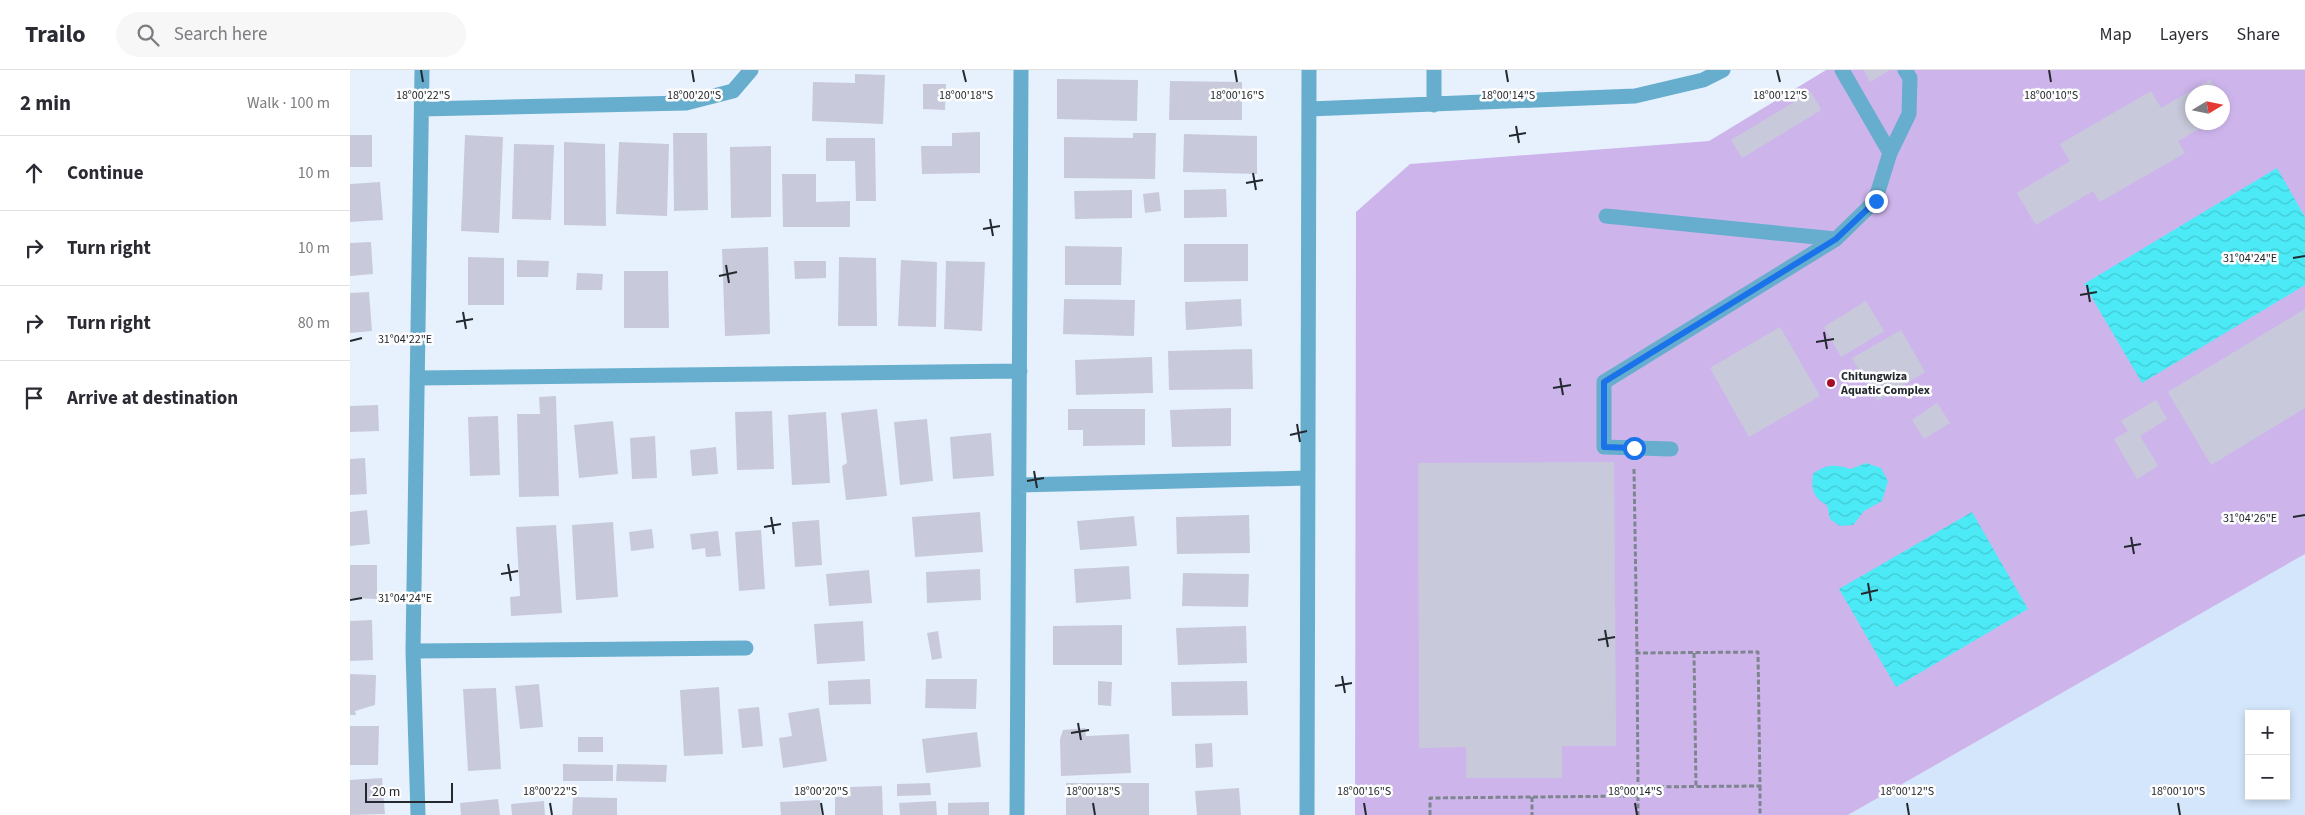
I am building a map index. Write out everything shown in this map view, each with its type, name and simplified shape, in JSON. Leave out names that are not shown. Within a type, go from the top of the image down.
[{"type":"street","points":[[418,815],[413,651],[422,70]]},
{"type":"street","points":[[422,109],[686,103],[733,91],[751,70]]},
{"type":"street","points":[[1017,815],[1021,70]]},
{"type":"street","points":[[1307,815],[1309,70]]},
{"type":"street","points":[[1434,70],[1434,105]]},
{"type":"street","points":[[1309,109],[1635,96],[1703,80],[1722,70]]},
{"type":"street","points":[[1842,70],[1890,153]]},
{"type":"street","points":[[1671,448],[1604,447],[1604,382],[1836,239],[1876,201],[1890,153],[1909,114],[1910,78],[1905,70]]},
{"type":"street","points":[[1606,216],[1836,239]]},
{"type":"street","points":[[417,378],[1020,371]]},
{"type":"street","points":[[1020,485],[1307,478]]},
{"type":"street","points":[[413,651],[746,648]]},
{"type":"path","points":[[1634,448],[1638,815]]},
{"type":"path","points":[[1637,653],[1758,652],[1760,815]]},
{"type":"path","points":[[1694,653],[1696,786]]},
{"type":"path","points":[[1638,787],[1760,786]]},
{"type":"path","points":[[1430,815],[1430,798],[1638,796]]},
{"type":"path","points":[[1532,797],[1532,815]]},
{"type":"shaded area","name":"Chitungwiza Aquatic Complex","points":[[1826,70],[2305,70],[2305,554],[1848,815],[1355,815],[1356,212],[1410,164],[1709,141]]},
{"type":"shaded area","points":[[2305,554],[2305,815],[1848,815]]},
{"type":"water","points":[[2277,168],[2305,217],[2305,285],[2142,383],[2084,284]]},
{"type":"water","points":[[1866,463],[1881,468],[1888,481],[1882,501],[1864,511],[1853,525],[1840,526],[1830,519],[1827,505],[1816,496],[1812,484],[1813,474],[1822,468],[1840,466],[1851,469]]},
{"type":"water","points":[[1972,512],[2028,609],[1896,687],[1839,589]]},
{"type":"building","points":[[1864,70],[1890,70],[1870,82]]},
{"type":"building","points":[[855,74],[885,75],[883,124],[812,121],[813,82],[855,83]]},
{"type":"building","points":[[1057,79],[1138,80],[1137,121],[1057,119]]},
{"type":"building","points":[[2210,80],[2213,85],[2201,85]]},
{"type":"building","points":[[1170,81],[1242,82],[1242,120],[1169,120]]},
{"type":"building","points":[[923,84],[946,84],[945,110],[923,109]]},
{"type":"building","points":[[2151,91],[2161,108],[2185,94],[2185,130],[2197,130],[2178,141],[2185,153],[2100,202],[2093,191],[2036,225],[2017,193],[2070,161],[2060,144]]},
{"type":"building","points":[[1811,92],[1821,110],[1742,158],[1731,140]]},
{"type":"building","points":[[980,132],[980,173],[922,174],[921,146],[952,146],[952,133]]},
{"type":"building","points":[[673,133],[707,133],[708,210],[674,211]]},
{"type":"building","points":[[1133,133],[1156,133],[1155,179],[1064,178],[1064,137],[1133,138]]},
{"type":"building","points":[[1184,134],[1257,136],[1257,174],[1183,172]]},
{"type":"building","points":[[350,135],[372,135],[372,167],[350,167]]},
{"type":"building","points":[[465,135],[503,137],[499,233],[461,231]]},
{"type":"building","points":[[826,138],[875,138],[876,201],[856,201],[855,161],[826,161]]},
{"type":"building","points":[[564,142],[605,144],[606,226],[564,225]]},
{"type":"building","points":[[619,142],[669,144],[667,216],[616,214]]},
{"type":"building","points":[[514,144],[554,145],[551,220],[512,219]]},
{"type":"building","points":[[771,146],[771,217],[731,218],[730,147]]},
{"type":"building","points":[[782,174],[816,174],[816,202],[850,201],[850,227],[783,227]]},
{"type":"building","points":[[380,182],[383,220],[350,222],[350,184]]},
{"type":"building","points":[[1226,189],[1227,217],[1184,218],[1184,190]]},
{"type":"building","points":[[1132,190],[1132,218],[1075,219],[1074,191]]},
{"type":"building","points":[[1159,192],[1161,211],[1145,213],[1143,194]]},
{"type":"building","points":[[371,242],[373,274],[350,276],[350,243]]},
{"type":"building","points":[[1184,244],[1248,244],[1248,281],[1184,282]]},
{"type":"building","points":[[1065,246],[1122,247],[1121,285],[1065,285]]},
{"type":"building","points":[[768,247],[770,334],[725,336],[722,249]]},
{"type":"building","points":[[468,257],[504,258],[504,305],[468,305]]},
{"type":"building","points":[[839,257],[876,258],[877,326],[838,326]]},
{"type":"building","points":[[517,260],[549,261],[548,277],[517,277]]},
{"type":"building","points":[[901,260],[937,262],[936,327],[898,326]]},
{"type":"building","points":[[794,261],[826,261],[826,278],[795,279]]},
{"type":"building","points":[[946,261],[985,262],[982,331],[944,329]]},
{"type":"building","points":[[624,271],[668,271],[669,328],[624,328]]},
{"type":"building","points":[[577,273],[603,274],[602,290],[576,290]]},
{"type":"building","points":[[369,292],[372,331],[350,333],[350,293]]},
{"type":"building","points":[[1064,299],[1135,300],[1134,336],[1063,334]]},
{"type":"building","points":[[1241,299],[1242,326],[1186,330],[1185,302]]},
{"type":"building","points":[[1866,301],[1884,331],[1841,357],[1824,327]]},
{"type":"building","points":[[2305,309],[2305,408],[2211,465],[2168,392]]},
{"type":"building","points":[[1780,327],[1820,396],[1749,437],[1710,368]]},
{"type":"building","points":[[1901,330],[1925,372],[1877,401],[1852,358]]},
{"type":"building","points":[[1252,349],[1253,389],[1169,390],[1168,351]]},
{"type":"building","points":[[1152,357],[1153,393],[1076,395],[1075,360]]},
{"type":"building","points":[[556,396],[559,496],[519,497],[517,414],[540,414],[539,397]]},
{"type":"building","points":[[2156,400],[2167,419],[2140,436],[2158,466],[2137,479],[2114,439],[2128,431],[2121,421]]},
{"type":"building","points":[[1937,403],[1950,423],[1924,439],[1912,420]]},
{"type":"building","points":[[378,405],[379,431],[350,432],[350,406]]},
{"type":"building","points":[[1231,408],[1231,446],[1172,447],[1170,410]]},
{"type":"building","points":[[877,409],[887,496],[846,500],[842,466],[847,463],[841,413]]},
{"type":"building","points":[[1068,409],[1145,409],[1145,445],[1083,446],[1083,430],[1068,430]]},
{"type":"building","points":[[772,411],[774,469],[737,470],[735,412]]},
{"type":"building","points":[[826,412],[830,483],[792,485],[788,415]]},
{"type":"building","points":[[498,416],[500,475],[470,476],[468,417]]},
{"type":"building","points":[[927,419],[933,481],[900,485],[894,422]]},
{"type":"building","points":[[613,421],[618,474],[579,478],[574,425]]},
{"type":"building","points":[[991,433],[994,476],[953,479],[950,437]]},
{"type":"building","points":[[655,436],[657,478],[632,479],[630,438]]},
{"type":"building","points":[[716,447],[718,474],[692,476],[690,450]]},
{"type":"building","points":[[365,458],[367,494],[350,495],[350,459]]},
{"type":"building","points":[[1614,462],[1616,746],[1562,746],[1562,778],[1466,778],[1466,747],[1419,748],[1418,463]]},
{"type":"building","points":[[367,510],[370,544],[350,546],[350,512]]},
{"type":"building","points":[[980,512],[983,552],[915,557],[912,517]]},
{"type":"building","points":[[1249,515],[1250,553],[1177,554],[1176,517]]},
{"type":"building","points":[[1134,516],[1137,546],[1080,550],[1077,521]]},
{"type":"building","points":[[819,520],[822,565],[795,567],[792,522]]},
{"type":"building","points":[[613,522],[618,597],[576,600],[572,525]]},
{"type":"building","points":[[556,525],[562,613],[511,616],[510,597],[520,596],[516,527]]},
{"type":"building","points":[[652,529],[654,548],[631,551],[629,532]]},
{"type":"building","points":[[761,530],[765,589],[739,591],[735,532]]},
{"type":"building","points":[[718,531],[721,556],[706,557],[705,548],[692,550],[690,534]]},
{"type":"building","points":[[350,565],[377,565],[377,599],[350,598]]},
{"type":"building","points":[[1129,566],[1131,599],[1076,603],[1074,569]]},
{"type":"building","points":[[980,569],[981,600],[927,603],[926,572]]},
{"type":"building","points":[[869,570],[872,603],[829,606],[826,574]]},
{"type":"building","points":[[1183,573],[1249,574],[1248,607],[1182,606]]},
{"type":"building","points":[[372,620],[373,660],[350,661],[350,621]]},
{"type":"building","points":[[863,621],[865,661],[817,664],[814,624]]},
{"type":"building","points":[[1122,625],[1122,665],[1053,665],[1053,626]]},
{"type":"building","points":[[1246,626],[1247,663],[1178,665],[1176,628]]},
{"type":"building","points":[[938,631],[942,658],[932,660],[927,633]]},
{"type":"building","points":[[350,674],[376,675],[375,705],[355,711],[356,715],[350,715]]},
{"type":"building","points":[[870,679],[871,704],[829,705],[828,681]]},
{"type":"building","points":[[926,679],[977,679],[976,709],[925,708]]},
{"type":"building","points":[[1098,681],[1112,682],[1111,706],[1098,705]]},
{"type":"building","points":[[1247,681],[1248,715],[1172,716],[1171,682]]},
{"type":"building","points":[[539,684],[543,727],[520,729],[515,686]]},
{"type":"building","points":[[719,687],[723,754],[684,756],[680,690]]},
{"type":"building","points":[[496,688],[501,769],[468,771],[463,689]]},
{"type":"building","points":[[759,707],[763,746],[742,748],[738,709]]},
{"type":"building","points":[[819,708],[827,761],[783,768],[779,738],[792,736],[788,713]]},
{"type":"building","points":[[350,726],[379,726],[378,765],[350,765]]},
{"type":"building","points":[[1085,728],[1086,736],[1129,734],[1131,773],[1061,776],[1060,739],[1063,730]]},
{"type":"building","points":[[977,732],[981,767],[926,773],[922,739]]},
{"type":"building","points":[[578,737],[603,737],[603,752],[578,752]]},
{"type":"building","points":[[1212,743],[1213,767],[1196,768],[1195,744]]},
{"type":"building","points":[[563,764],[613,765],[613,781],[563,781]]},
{"type":"building","points":[[617,764],[667,765],[666,782],[616,781]]},
{"type":"building","points":[[382,778],[385,814],[350,815],[350,780]]},
{"type":"building","points":[[930,783],[931,795],[897,796],[897,784]]},
{"type":"building","points":[[1066,783],[1149,783],[1149,815],[1066,815]]},
{"type":"building","points":[[882,786],[883,815],[835,815],[835,797],[851,796],[850,787]]},
{"type":"building","points":[[1239,788],[1241,815],[1197,815],[1195,791]]},
{"type":"building","points":[[573,797],[617,798],[617,815],[572,815]]},
{"type":"building","points":[[498,799],[500,815],[461,815],[460,803]]},
{"type":"building","points":[[820,800],[821,815],[781,815],[780,802]]},
{"type":"building","points":[[544,801],[545,815],[512,815],[511,804]]},
{"type":"building","points":[[936,801],[937,815],[900,815],[899,803]]},
{"type":"building","points":[[989,802],[989,815],[948,815],[948,803]]},
{"type":"place","name":"Chitungwiza Aquatic Complex","points":[[1831,383]]},
{"type":"route","points":[[1634,448],[1604,447],[1604,382],[1836,239],[1876,201]]}]
